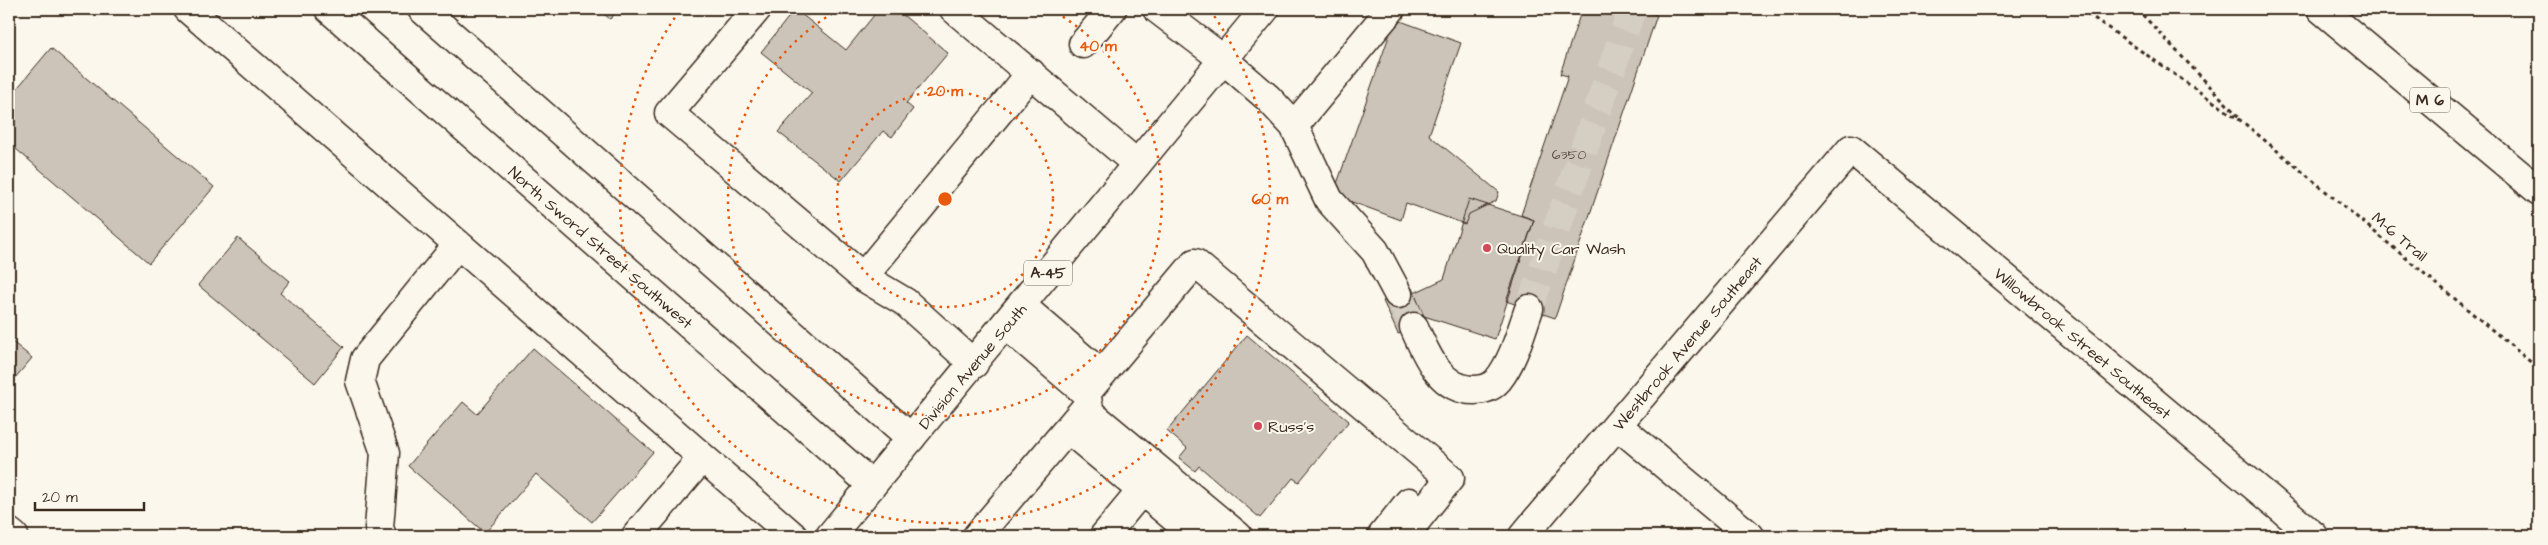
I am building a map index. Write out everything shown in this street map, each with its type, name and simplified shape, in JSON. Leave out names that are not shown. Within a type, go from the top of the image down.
[{"type":"main road","points":[[188,9],[702,458],[794,536]]},
{"type":"main road","name":"North Sword Street Southwest","points":[[329,9],[872,485]]},
{"type":"main road","points":[[422,9],[911,438]]},
{"type":"main road","points":[[757,9],[669,113],[863,277],[905,302],[974,364]]},
{"type":"main road","points":[[954,9],[1137,164]]},
{"type":"main road","points":[[1083,44],[1112,9]]},
{"type":"main road","points":[[1157,9],[1224,60],[1268,98],[1294,126],[1329,200],[1375,251],[1398,294]]},
{"type":"main road","name":"Division Avenue South","points":[[830,536],[1014,316],[1265,9]]},
{"type":"main road","points":[[1294,126],[1391,9]]},
{"type":"main road","name":"M 6","points":[[2321,9],[2539,191]]},
{"type":"main road","points":[[863,277],[1031,73]]},
{"type":"main road","name":"Westbrook Avenue Southeast","points":[[1523,536],[1852,149]]},
{"type":"main road","name":"Willowbrook Street Southeast","points":[[1852,149],[2314,536]]},
{"type":"main road","points":[[382,536],[379,528],[385,453],[360,381],[365,359],[458,244]]},
{"type":"main road","points":[[977,536],[1068,429],[1092,391],[1195,263],[1450,478],[1404,536]]},
{"type":"main road","points":[[1414,327],[1430,363],[1450,384],[1465,390],[1484,390],[1498,380],[1511,356],[1529,309]]},
{"type":"main road","points":[[1014,316],[1092,391]]},
{"type":"main road","points":[[1092,391],[1090,413],[1234,535]]},
{"type":"main road","points":[[1617,425],[1750,536]]},
{"type":"main road","points":[[1068,429],[1196,536]]},
{"type":"main road","points":[[636,536],[702,458]]},
{"type":"main road","points":[[1382,536],[1436,467]]},
{"type":"main road","points":[[1104,536],[1159,470]]},
{"type":"main road","points":[[9,532],[14,536]]},
{"type":"path","name":"M-6 Trail","points":[[2081,9],[2244,122],[2539,369]]},
{"type":"path","name":"M-6 Trail","points":[[2137,9],[2244,122]]},
{"type":"building","points":[[598,9],[619,9],[610,19]]},
{"type":"building","points":[[795,9],[846,50],[879,9],[896,9],[948,53],[906,103],[913,109],[892,137],[883,131],[841,181],[778,132],[812,93],[761,52]]},
{"type":"building","points":[[1582,9],[1639,9],[1657,15],[1555,318],[1506,301],[1534,220],[1521,215],[1568,76],[1560,74]]},
{"type":"building","points":[[1395,19],[1461,43],[1429,135],[1499,192],[1496,201],[1469,214],[1465,224],[1406,203],[1401,220],[1333,195]]},
{"type":"building","points":[[51,48],[214,187],[149,263],[9,143],[9,98]]},
{"type":"building","points":[[1469,199],[1534,220],[1495,339],[1424,316],[1414,293],[1444,279]]},
{"type":"building","points":[[238,238],[290,281],[280,293],[344,347],[315,383],[198,285]]},
{"type":"building","points":[[1412,288],[1426,322],[1398,334],[1383,301]]},
{"type":"building","name":"Russ's","points":[[1247,335],[1349,421],[1299,482],[1293,478],[1260,518],[1199,466],[1195,471],[1179,458],[1187,448],[1167,431]]},
{"type":"building","points":[[9,339],[32,358],[9,385]]},
{"type":"building","points":[[533,348],[653,452],[592,522],[536,474],[485,533],[408,466],[463,402],[477,414]]},
{"type":"tunnel","points":[[1529,309],[1632,9]]},
{"type":"tunnel","points":[[1398,294],[1414,327]]},
{"type":"place","name":"Quality Car Wash","points":[[1487,248]]},
{"type":"place","name":"Russ's","points":[[1258,426]]}]
